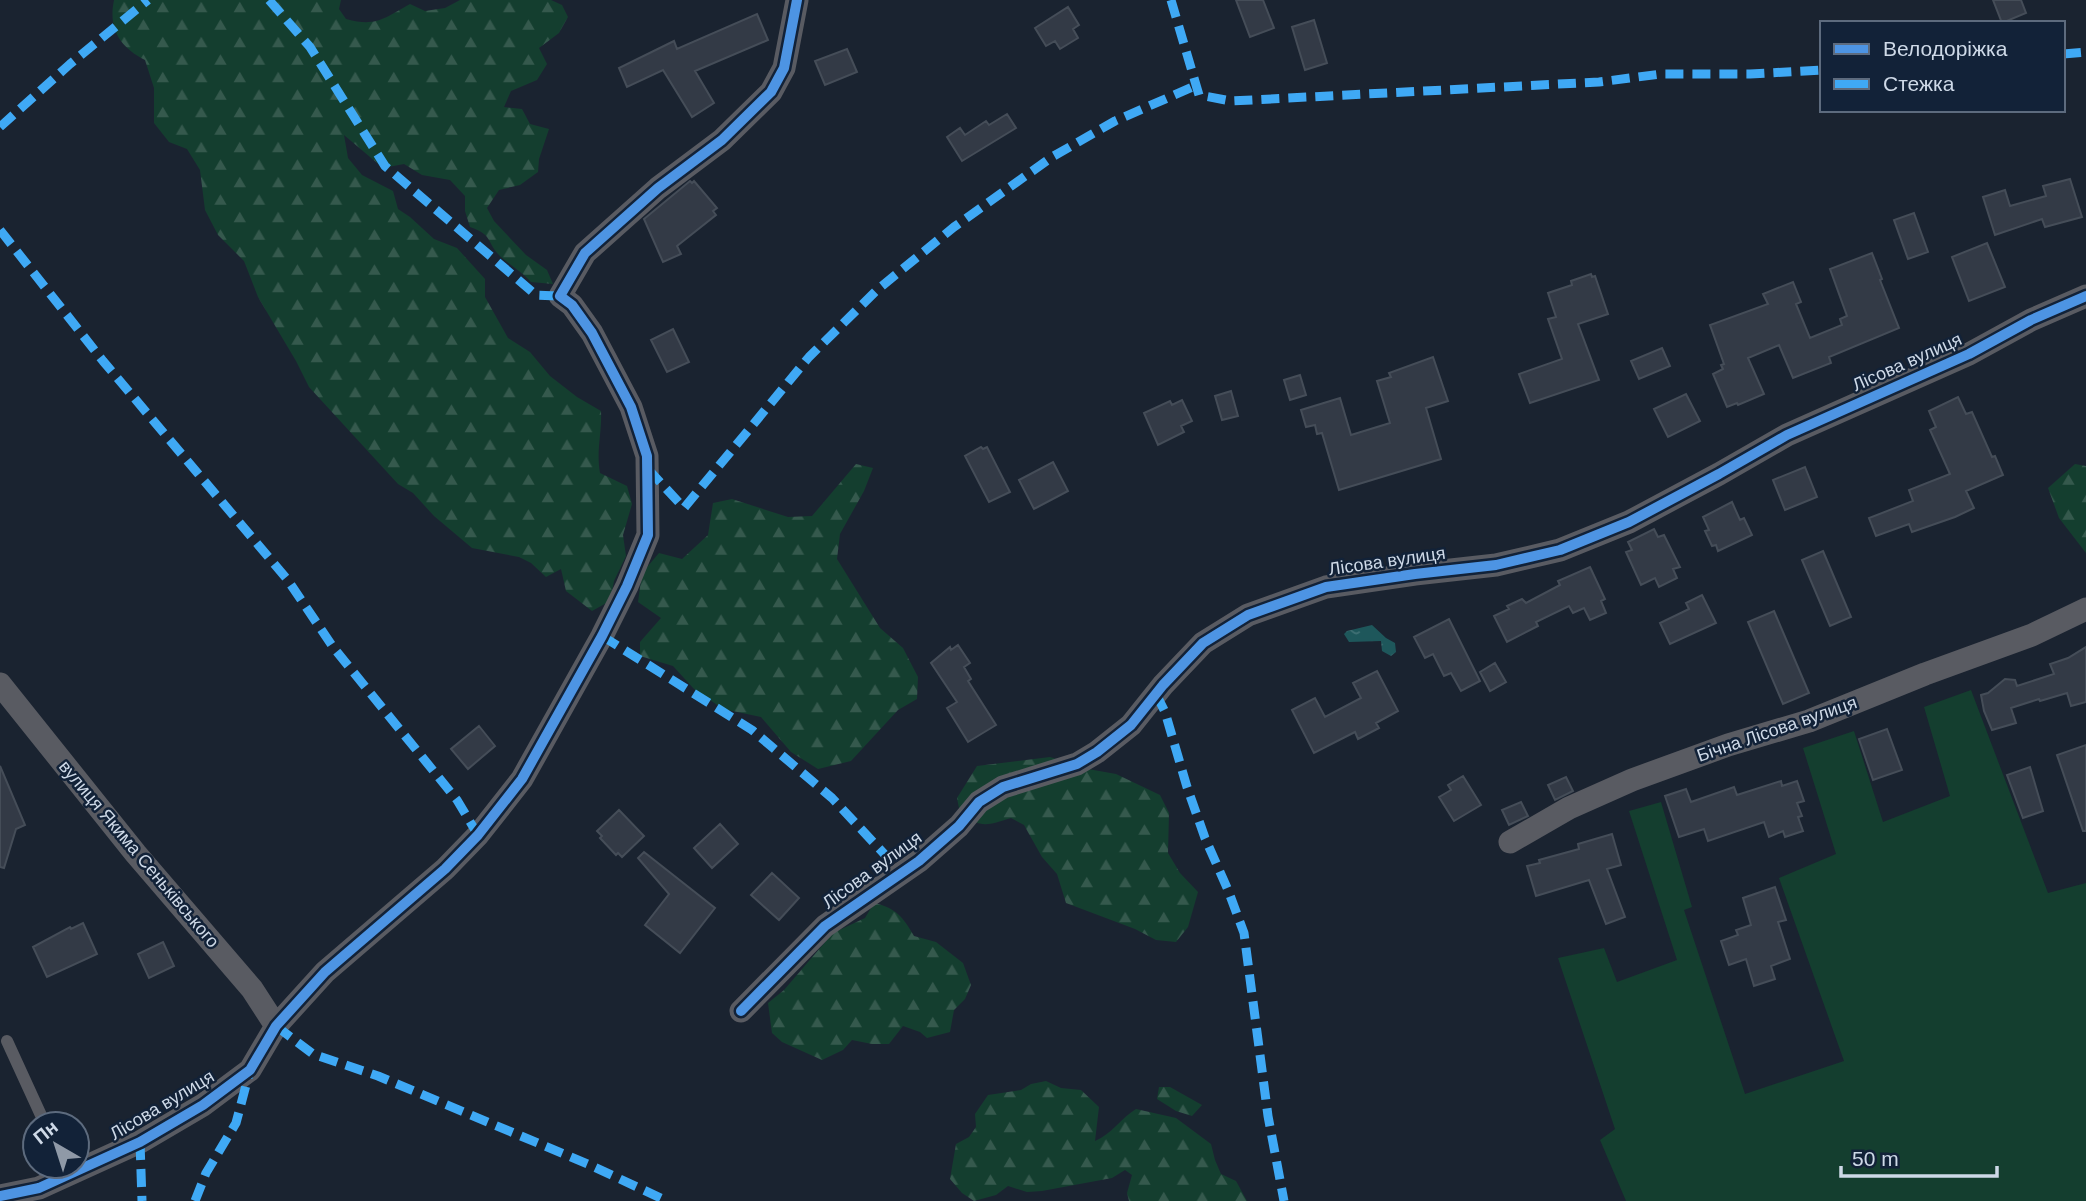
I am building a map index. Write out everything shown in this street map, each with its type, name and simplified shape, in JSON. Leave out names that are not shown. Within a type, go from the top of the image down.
[{"type":"street","name":"Лісова вулиця","points":[[91,1161],[140,1142],[203,1105],[250,1070],[276,1026],[325,972],[445,869],[478,835],[522,779],[603,636],[648,535],[647,456],[631,407],[592,333],[572,305],[559,296],[585,253],[658,188],[722,140],[771,92],[784,68],[797,0]]},
{"type":"street","name":"Лісова вулиця","points":[[741,1011],[825,926],[919,861],[959,826],[979,802],[1003,787],[1077,764],[1097,752],[1130,725],[1203,643],[1248,615],[1326,587],[1496,565],[1560,550],[1629,522],[1787,435],[1969,354],[2031,320],[2086,296]]},
{"type":"street","name":"Бічна Лісова вулиця","points":[[1510,842],[1569,808],[1632,780],[1728,745],[1810,721],[1925,674],[2032,635],[2086,609]]},
{"type":"street","name":"вулиця Якима Сеньківського","points":[[0,684],[136,854],[251,989],[276,1026]]},
{"type":"street","name":"Лісова вулиця","points":[[0,1196],[39,1188],[52,1180]]},
{"type":"lane","points":[[7,1041],[39,1110]]},
{"type":"green space","points":[[114,0],[341,0],[339,9],[346,19],[365,22],[379,20],[410,4],[425,11],[445,8],[460,0],[551,0],[562,5],[568,17],[559,33],[539,48],[547,64],[537,80],[511,91],[504,107],[522,109],[530,124],[549,129],[539,159],[538,172],[520,185],[499,190],[487,208],[494,221],[526,255],[547,270],[553,284],[531,282],[496,252],[483,233],[470,227],[465,211],[465,196],[450,180],[422,175],[404,164],[383,168],[344,135],[348,158],[362,175],[393,191],[398,209],[434,239],[457,248],[485,279],[485,297],[508,338],[530,352],[550,376],[601,411],[600,473],[627,486],[632,504],[623,535],[626,556],[614,581],[610,601],[592,611],[566,591],[561,569],[546,577],[531,563],[519,557],[472,548],[434,516],[413,493],[398,484],[309,387],[258,297],[244,261],[218,235],[205,210],[200,170],[187,149],[169,142],[154,123],[154,88],[145,60],[129,49],[118,36],[113,20]]},
{"type":"green space","points":[[856,464],[873,468],[864,491],[840,534],[837,559],[880,628],[903,648],[918,677],[917,699],[898,710],[851,761],[818,769],[791,752],[761,717],[723,709],[694,689],[673,666],[640,656],[640,642],[661,618],[638,602],[642,573],[659,553],[682,559],[708,535],[713,503],[732,499],[788,517],[812,516]]},
{"type":"green space","points":[[2075,464],[2086,466],[2086,553],[2059,518],[2048,488]]},
{"type":"green space","points":[[1971,690],[2048,893],[2086,883],[2086,1201],[1626,1201],[1600,1140],[1615,1129],[1558,958],[1604,948],[1617,982],[1677,960],[1629,811],[1661,802],[1692,907],[1684,910],[1745,1094],[1844,1061],[1779,878],[1836,854],[1803,748],[1854,731],[1883,822],[1950,796],[1924,707]]},
{"type":"green space","points":[[1050,757],[1088,769],[1116,774],[1160,795],[1169,813],[1168,853],[1180,873],[1198,892],[1188,927],[1176,942],[1156,940],[1135,929],[1066,903],[1057,874],[1042,857],[1024,825],[1011,818],[984,824],[960,813],[957,798],[977,766]]},
{"type":"green space","points":[[874,903],[898,914],[914,936],[936,942],[963,963],[971,985],[965,999],[954,1010],[950,1032],[927,1038],[920,1032],[903,1026],[889,1044],[852,1040],[843,1050],[822,1060],[782,1042],[772,1033],[768,1003],[784,990],[833,933],[865,918]]},
{"type":"green space","points":[[1046,1081],[1061,1088],[1081,1090],[1099,1107],[1095,1141],[1136,1109],[1176,1118],[1211,1144],[1221,1174],[1236,1181],[1247,1201],[1129,1201],[1127,1193],[1132,1175],[1125,1170],[1112,1178],[1042,1191],[1027,1192],[1008,1186],[996,1195],[974,1201],[962,1193],[950,1179],[956,1144],[969,1137],[976,1127],[975,1114],[988,1095],[1021,1090],[1031,1084]]},
{"type":"green space","points":[[1159,1087],[1170,1087],[1202,1105],[1192,1116],[1176,1111],[1157,1099]]},
{"type":"water","points":[[1372,625],[1395,643],[1396,652],[1391,656],[1382,651],[1381,641],[1349,642],[1344,634]]},
{"type":"building","points":[[1236,0],[1263,0],[1274,28],[1250,37]]},
{"type":"building","points":[[1993,0],[2021,0],[2026,13],[2001,21]]},
{"type":"building","points":[[1068,7],[1079,25],[1073,29],[1078,38],[1060,49],[1055,41],[1046,46],[1035,28]]},
{"type":"building","points":[[757,14],[768,40],[695,71],[714,103],[692,117],[663,70],[627,87],[619,68],[674,41],[677,49]]},
{"type":"building","points":[[1314,20],[1327,63],[1305,70],[1292,27]]},
{"type":"building","points":[[847,49],[857,72],[825,85],[815,61]]},
{"type":"building","points":[[1007,114],[1016,128],[962,161],[947,137],[960,128],[965,135],[986,121],[989,125]]},
{"type":"building","points":[[2070,179],[2082,217],[2045,227],[2042,219],[1995,235],[1983,197],[2005,190],[2010,206],[2046,196],[2043,186]]},
{"type":"building","points":[[690,181],[694,181],[717,208],[713,211],[716,215],[677,246],[681,254],[663,262],[644,219]]},
{"type":"building","points":[[1914,213],[1928,252],[1908,259],[1894,220]]},
{"type":"building","points":[[1987,243],[2005,287],[1969,301],[1952,257]]},
{"type":"building","points":[[1872,253],[1899,328],[1829,357],[1831,363],[1793,378],[1779,345],[1748,358],[1764,394],[1727,407],[1713,374],[1723,369],[1721,365],[1724,364],[1710,325],[1768,304],[1763,294],[1793,282],[1801,302],[1796,304],[1810,338],[1842,325],[1840,319],[1847,316],[1830,269]]},
{"type":"building","points":[[1591,274],[1592,277],[1595,276],[1608,314],[1578,324],[1599,380],[1530,403],[1519,374],[1562,359],[1548,319],[1556,317],[1548,293],[1572,285],[1571,281]]},
{"type":"building","points":[[673,329],[689,362],[667,372],[651,340]]},
{"type":"building","points":[[1662,348],[1670,366],[1639,379],[1631,361]]},
{"type":"building","points":[[1433,357],[1448,401],[1426,408],[1441,459],[1339,490],[1322,433],[1317,434],[1315,425],[1306,427],[1301,410],[1340,398],[1351,435],[1390,423],[1377,381],[1391,377],[1389,373]]},
{"type":"building","points":[[1300,375],[1306,395],[1290,400],[1284,380]]},
{"type":"building","points":[[1231,391],[1238,416],[1222,420],[1215,396]]},
{"type":"building","points":[[1686,394],[1700,421],[1668,437],[1654,409]]},
{"type":"building","points":[[1958,397],[1966,414],[1972,412],[2003,475],[1966,491],[1974,508],[1912,532],[1909,524],[1876,536],[1869,518],[1913,501],[1909,490],[1950,474],[1930,430],[1936,427],[1929,411]]},
{"type":"building","points":[[1182,400],[1192,421],[1181,426],[1184,432],[1158,445],[1144,413],[1170,401],[1172,405]]},
{"type":"building","points":[[981,447],[987,447],[1010,492],[989,502],[965,456]]},
{"type":"building","points":[[1053,462],[1068,491],[1034,509],[1019,480]]},
{"type":"building","points":[[1805,467],[1817,497],[1785,510],[1773,480]]},
{"type":"building","points":[[1732,502],[1740,520],[1744,518],[1752,535],[1718,551],[1716,545],[1712,546],[1705,531],[1709,530],[1703,517]]},
{"type":"building","points":[[1654,529],[1658,537],[1664,535],[1680,567],[1673,569],[1677,578],[1659,587],[1655,578],[1641,585],[1626,552],[1632,550],[1628,542]]},
{"type":"building","points":[[1823,551],[1851,617],[1830,626],[1802,560]]},
{"type":"building","points":[[1590,567],[1605,599],[1601,601],[1606,613],[1590,620],[1584,608],[1573,613],[1569,606],[1536,622],[1538,626],[1507,642],[1494,616],[1509,609],[1507,606],[1522,599],[1526,603],[1560,585],[1558,581]]},
{"type":"building","points":[[1702,595],[1716,623],[1670,644],[1660,623],[1689,609],[1686,603]]},
{"type":"building","points":[[1774,611],[1809,693],[1783,704],[1748,622]]},
{"type":"building","points":[[1449,619],[1480,681],[1461,691],[1451,673],[1444,676],[1433,654],[1425,658],[1414,637]]},
{"type":"building","points":[[958,645],[970,663],[964,667],[971,679],[968,681],[996,725],[968,742],[947,708],[957,702],[931,663],[950,647],[951,650]]},
{"type":"building","points":[[2086,647],[2086,702],[2071,706],[2067,693],[2040,701],[2039,699],[2011,708],[2016,723],[1992,730],[1981,695],[1988,693],[2005,679],[2015,680],[2017,686],[2054,674],[2050,664],[2068,658]]},
{"type":"building","points":[[1495,663],[1506,682],[1490,691],[1480,672]]},
{"type":"building","points":[[1377,671],[1398,711],[1376,723],[1379,728],[1358,739],[1355,732],[1314,753],[1292,710],[1315,698],[1325,717],[1361,698],[1353,683]]},
{"type":"building","points":[[479,726],[495,746],[468,769],[451,749]]},
{"type":"building","points":[[1887,729],[1902,770],[1873,780],[1859,739]]},
{"type":"building","points":[[2086,745],[2086,831],[2083,831],[2057,755]]},
{"type":"building","points":[[0,766],[25,825],[16,829],[4,868],[0,867]]},
{"type":"building","points":[[2030,767],[2043,811],[2023,818],[2007,775]]},
{"type":"building","points":[[1463,776],[1481,805],[1454,821],[1439,797],[1451,790],[1448,785]]},
{"type":"building","points":[[1566,777],[1573,791],[1555,800],[1548,785]]},
{"type":"building","points":[[1781,781],[1782,786],[1797,781],[1804,801],[1797,803],[1802,816],[1798,817],[1803,831],[1785,837],[1783,831],[1769,837],[1764,822],[1708,841],[1704,829],[1679,837],[1665,796],[1686,789],[1691,802],[1734,787],[1737,795]]},
{"type":"building","points":[[1521,802],[1528,816],[1509,825],[1502,810]]},
{"type":"building","points":[[619,810],[644,836],[622,857],[618,853],[616,855],[597,831]]},
{"type":"building","points":[[720,824],[738,844],[712,868],[694,848]]},
{"type":"building","points":[[1612,834],[1621,865],[1607,869],[1625,917],[1606,924],[1589,880],[1536,896],[1527,866],[1579,849],[1578,844]]},
{"type":"building","points":[[644,852],[715,908],[680,953],[645,925],[669,894],[638,858]]},
{"type":"building","points":[[772,873],[799,898],[779,920],[751,895]]},
{"type":"building","points":[[1775,887],[1786,920],[1778,922],[1790,959],[1771,966],[1775,979],[1754,986],[1746,959],[1729,965],[1721,941],[1738,935],[1736,930],[1751,925],[1743,898]]},
{"type":"building","points":[[83,923],[97,954],[47,977],[33,947]]},
{"type":"building","points":[[163,942],[174,966],[149,978],[138,954]]},
{"type":"marked path","points":[[0,127],[70,64],[148,0]]},
{"type":"marked path","points":[[269,0],[310,47],[385,166],[536,295],[560,296]]},
{"type":"marked path","points":[[1171,0],[1199,95],[1231,101],[1599,82],[1661,74],[1750,74],[1820,70]]},
{"type":"marked path","points":[[2065,54],[2086,52]]},
{"type":"marked path","points":[[648,469],[684,508],[809,357],[877,290],[954,227],[1052,157],[1115,121],[1197,85]]},
{"type":"marked path","points":[[0,230],[103,361],[287,579],[333,647],[457,800],[478,835]]},
{"type":"marked path","points":[[602,636],[752,730],[832,798],[902,873]]},
{"type":"marked path","points":[[1156,694],[1165,712],[1205,838],[1244,933],[1268,1116],[1284,1201]]},
{"type":"marked path","points":[[276,1026],[313,1054],[378,1076],[590,1165],[667,1201]]},
{"type":"marked path","points":[[195,1201],[206,1173],[236,1123],[250,1070]]},
{"type":"marked path","points":[[140,1142],[142,1201]]},
{"type":"cycle path","points":[[0,1196],[39,1188],[140,1142],[203,1105],[250,1070],[276,1026],[325,972],[445,869],[478,835],[522,779],[602,636],[648,535],[647,456],[631,407],[592,333],[572,305],[560,296],[585,253],[658,188],[722,140],[771,92],[784,68],[797,0]]},
{"type":"cycle path","points":[[741,1011],[825,926],[919,861],[959,826],[979,802],[1003,787],[1077,764],[1097,752],[1131,725],[1163,685],[1203,643],[1248,615],[1326,587],[1496,565],[1560,550],[1629,522],[1787,435],[1969,354],[2031,320],[2086,296]]}]
